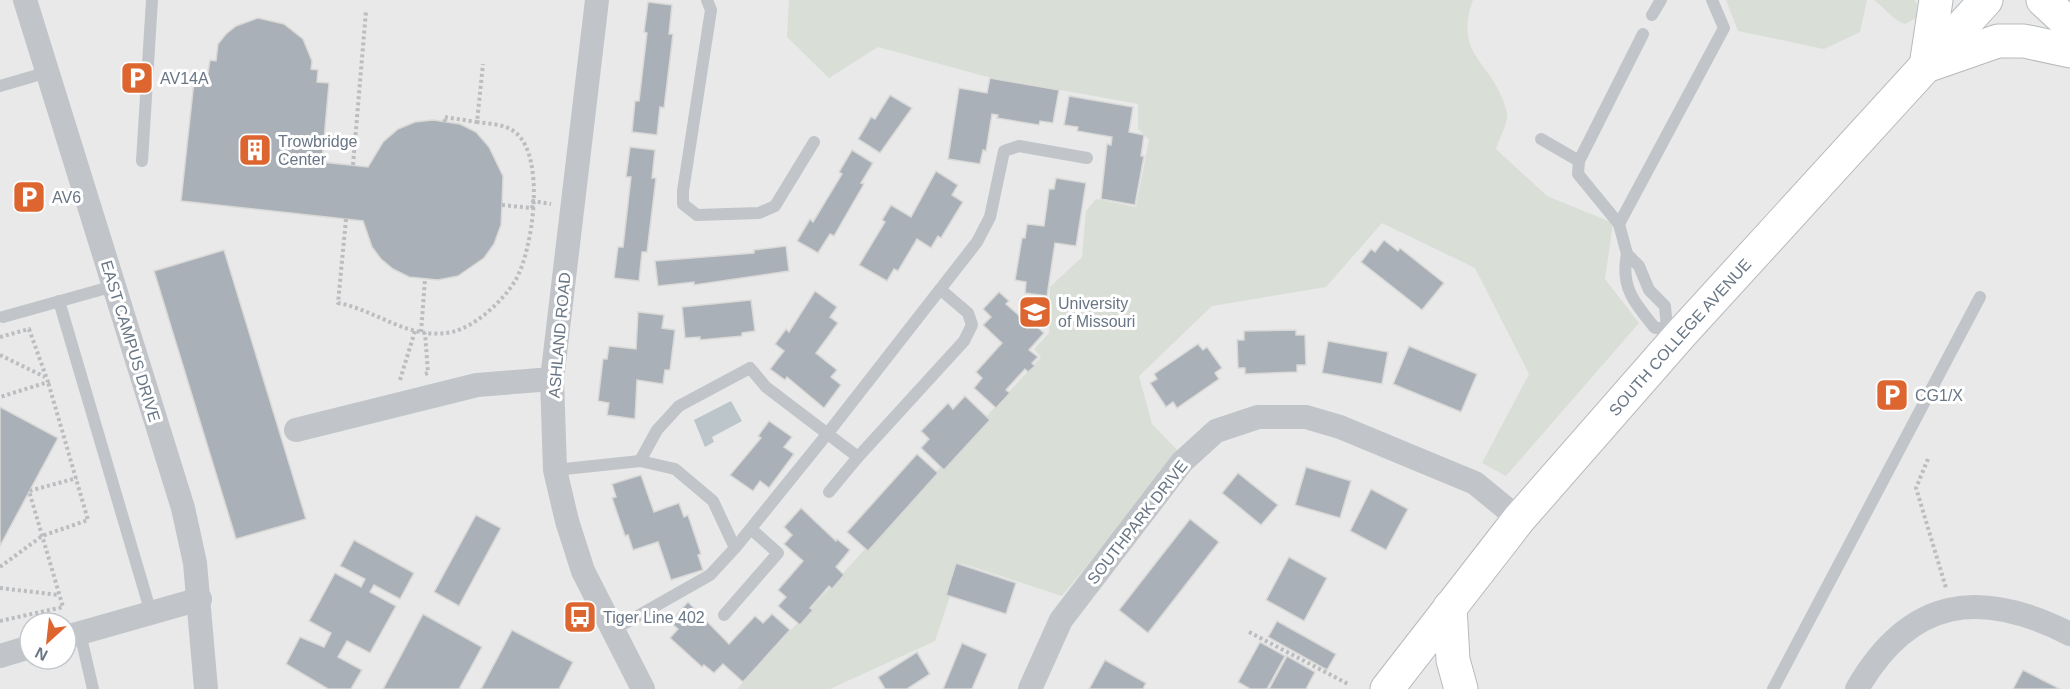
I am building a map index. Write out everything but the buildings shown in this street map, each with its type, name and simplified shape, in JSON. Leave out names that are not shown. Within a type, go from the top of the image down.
[{"type":"main road","points":[[1936,0],[1926,66],[1998,41],[2024,41],[2070,51]]},
{"type":"main road","name":"SOUTH COLLEGE AVENUE","points":[[1387,689],[1519,519],[1672,333],[1986,0]]},
{"type":"main road","points":[[2043,0],[2070,26]]},
{"type":"main road","points":[[1450,607],[1453,660],[1461,689]]},
{"type":"street","name":"EAST CAMPUS DRIVE","points":[[25,0],[183,508],[200,599],[206,689]]},
{"type":"street","name":"ASHLAND ROAD","points":[[597,0],[552,379],[555,470],[567,521],[583,571],[643,689]]},
{"type":"street","points":[[296,430],[477,385],[552,379]]},
{"type":"street","name":"SOUTHPARK DRIVE","points":[[1030,689],[1061,620],[1182,462],[1216,431],[1258,417],[1306,417],[1340,427],[1475,483],[1519,519]]},
{"type":"street","points":[[78,634],[200,599]]},
{"type":"street","points":[[1857,689],[1877,658],[1901,631],[1931,616],[1963,607],[2001,607],[2044,620],[2070,634]]},
{"type":"street","points":[[0,656],[18,651]]},
{"type":"lane","points":[[142,161],[152,0]]},
{"type":"lane","points":[[708,0],[711,10],[683,204],[697,215],[759,213],[775,206],[814,142]]},
{"type":"lane","points":[[1652,15],[1661,0]]},
{"type":"lane","points":[[1619,224],[1724,27],[1712,0]]},
{"type":"lane","points":[[1643,34],[1578,161],[1578,174],[1619,224],[1627,254],[1625,266],[1630,298],[1655,328],[1672,333]]},
{"type":"lane","points":[[0,86],[48,72]]},
{"type":"lane","points":[[1541,139],[1578,161]]},
{"type":"lane","points":[[613,630],[710,575],[751,529],[977,242],[990,217],[1004,151],[1019,146],[1087,158]]},
{"type":"lane","points":[[1627,254],[1640,267],[1649,290],[1665,306],[1672,333]]},
{"type":"lane","points":[[3,317],[114,285]]},
{"type":"lane","points":[[829,492],[964,341],[972,324],[968,312],[941,290]]},
{"type":"lane","points":[[1773,689],[1980,297]]},
{"type":"lane","points":[[59,301],[151,613]]},
{"type":"lane","points":[[640,461],[657,430],[679,406],[750,368],[765,387],[858,457]]},
{"type":"lane","points":[[555,470],[640,461],[675,469],[713,501],[735,548]]},
{"type":"lane","points":[[724,615],[778,553],[751,529]]},
{"type":"lane","points":[[78,648],[93,689]]},
{"type":"path","points":[[353,165],[366,10]]},
{"type":"path","points":[[477,122],[483,64]]},
{"type":"path","points":[[346,219],[338,303],[420,332],[453,331],[482,316],[507,293],[522,265],[528,244],[534,181],[531,160],[518,135],[496,124],[444,117],[445,122]]},
{"type":"path","points":[[532,201],[550,204]]},
{"type":"path","points":[[502,205],[532,208]]},
{"type":"path","points":[[419,376],[428,373],[420,332],[425,280]]},
{"type":"path","points":[[0,338],[29,329],[48,382],[88,520],[42,536],[0,567]]},
{"type":"path","points":[[409,378],[399,381],[420,332]]},
{"type":"path","points":[[0,355],[45,377]]},
{"type":"path","points":[[0,397],[48,382]]},
{"type":"path","points":[[1928,459],[1916,488],[1946,588]]},
{"type":"path","points":[[0,621],[63,607],[29,491],[77,478]]},
{"type":"path","points":[[0,588],[59,596]]},
{"type":"path","points":[[1249,632],[1347,684]]},
{"type":"shaded area","name":"University of Missouri","points":[[0,0],[2070,0],[2070,689],[0,689]]},
{"type":"shaded area","points":[[789,0],[1473,0],[1468,18],[1470,44],[1497,86],[1507,112],[1506,122],[1496,149],[1547,196],[1613,223],[1605,279],[1639,323],[1506,476],[1482,463],[1529,374],[1475,268],[1382,223],[1326,287],[1212,306],[1139,376],[1152,424],[1180,453],[1062,596],[961,563],[935,641],[830,689],[737,689],[1041,357],[1034,349],[1049,333],[1050,287],[1082,257],[1086,211],[1096,199],[1136,207],[1149,140],[1138,129],[1138,104],[984,76],[878,47],[829,78],[787,37]]},
{"type":"shaded area","points":[[1726,0],[1867,0],[1860,32],[1824,49],[1738,31]]},
{"type":"shaded area","points":[[1874,0],[1914,0],[1917,4],[1916,18],[1905,24],[1893,17]]},
{"type":"shaded area","points":[[731,401],[742,421],[712,437],[714,442],[705,447],[694,420]]},
{"type":"place","name":"AV14A","points":[[137,78]]},
{"type":"place","name":"Trowbridge Center","points":[[255,150]]},
{"type":"place","name":"AV6","points":[[29,197]]},
{"type":"place","name":"University of Missouri","points":[[1035,312]]},
{"type":"place","name":"CG1/X","points":[[1892,395]]},
{"type":"place","name":"Tiger Line 402","points":[[580,617]]}]
